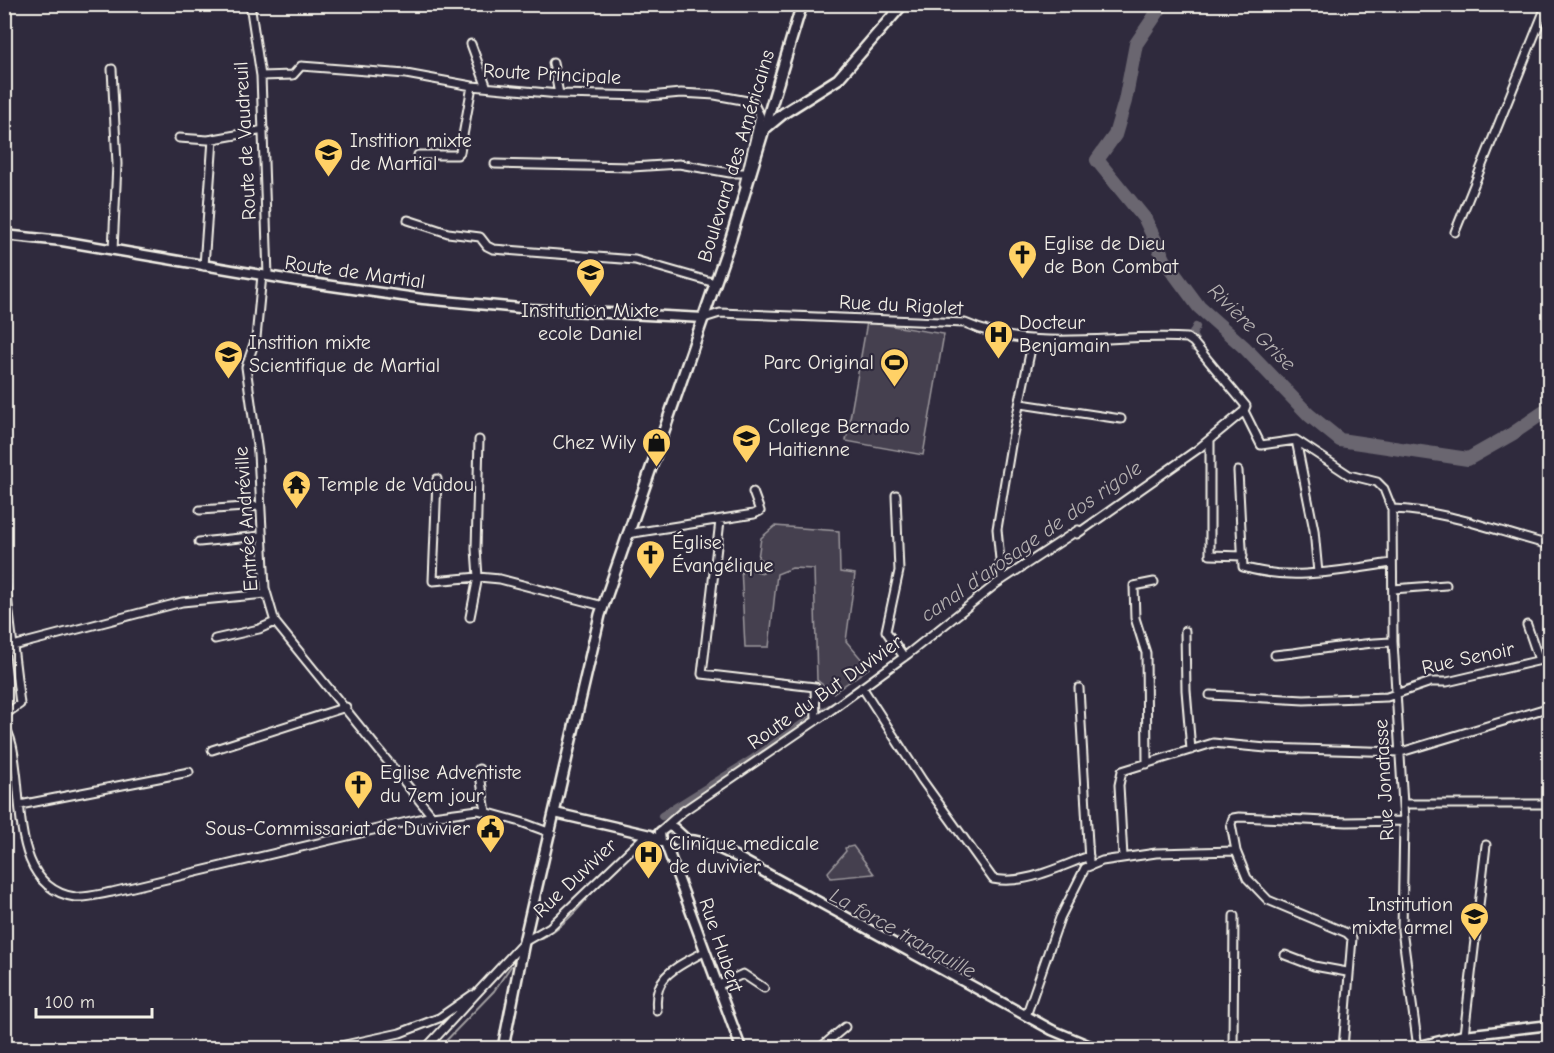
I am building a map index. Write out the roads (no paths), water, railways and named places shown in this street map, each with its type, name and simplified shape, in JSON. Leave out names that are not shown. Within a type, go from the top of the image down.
[{"type":"main road","name":"Boulevard des Américains","points":[[503,1048],[524,942],[603,606],[746,192],[802,4]]},
{"type":"main road","points":[[765,129],[784,113],[837,79],[903,4]]},
{"type":"street","name":"Route de Vaudreuil","points":[[250,4],[261,76],[264,130],[265,276]]},
{"type":"street","points":[[1455,232],[1547,4]]},
{"type":"street","points":[[471,44],[486,85]]},
{"type":"street","points":[[553,63],[559,94]]},
{"type":"street","name":"Route Principale","points":[[261,76],[293,75],[301,66],[406,74],[472,86],[486,85],[559,94],[649,96],[681,93],[715,95],[753,102],[760,116],[746,173],[744,187],[746,192]]},
{"type":"street","points":[[112,69],[117,164],[113,250]]},
{"type":"street","points":[[418,155],[457,155],[460,152],[472,86]]},
{"type":"street","points":[[179,138],[213,139],[264,130]]},
{"type":"street","points":[[204,266],[213,139]]},
{"type":"street","points":[[495,164],[632,167],[679,164],[730,173],[746,173]]},
{"type":"street","points":[[408,220],[448,233],[480,237],[487,246],[493,249],[635,261],[715,283]]},
{"type":"street","name":"Route de Martial","points":[[4,235],[423,299],[531,309],[704,318]]},
{"type":"street","name":"Entrée Andréville","points":[[265,276],[255,338],[246,368],[258,453],[266,594],[275,622],[432,816]]},
{"type":"street","name":"Rue du Rigolet","points":[[704,318],[720,313],[965,323],[989,334],[1033,339],[1187,338],[1193,342],[1245,407],[1261,445],[1296,440]]},
{"type":"street","points":[[1002,580],[997,529],[1033,339]]},
{"type":"street","points":[[1021,405],[1121,418]]},
{"type":"street","name":"Route du But Duvivier","points":[[672,838],[682,812],[904,657],[1002,580],[1078,530],[1077,534],[1210,439],[1245,407]]},
{"type":"street","points":[[1210,439],[1210,555],[1243,556]]},
{"type":"street","points":[[470,617],[478,577],[476,549],[479,440]]},
{"type":"street","points":[[1296,440],[1349,474],[1377,482],[1384,489],[1392,508],[1425,510],[1466,519],[1550,545]]},
{"type":"street","points":[[1296,440],[1314,530],[1318,573]]},
{"type":"street","points":[[1238,471],[1243,567],[1265,574],[1318,573],[1392,563]]},
{"type":"street","points":[[437,479],[433,581],[478,577],[501,579],[603,606]]},
{"type":"street","points":[[627,534],[720,521],[760,511],[753,492]]},
{"type":"street","points":[[896,495],[899,571],[886,631],[904,657]]},
{"type":"street","points":[[200,510],[260,506]]},
{"type":"street","name":"Rue Jonatasse","points":[[1392,508],[1393,642],[1404,821],[1402,930],[1416,1048]]},
{"type":"street","points":[[720,521],[702,674],[815,687],[816,720]]},
{"type":"street","points":[[199,542],[261,536]]},
{"type":"street","points":[[4,572],[20,704],[4,715]]},
{"type":"street","points":[[1147,764],[1146,652],[1135,618],[1134,586],[1154,582]]},
{"type":"street","points":[[1393,589],[1446,585]]},
{"type":"street","points":[[13,646],[182,602],[266,594]]},
{"type":"street","points":[[215,639],[259,629],[275,622]]},
{"type":"street","points":[[1527,625],[1539,660]]},
{"type":"street","points":[[1185,631],[1191,750]]},
{"type":"street","points":[[1275,655],[1334,650],[1350,643],[1393,642]]},
{"type":"street","name":"Rue Senoir","points":[[1210,695],[1304,700],[1396,696],[1431,682],[1447,682],[1550,657]]},
{"type":"street","points":[[862,687],[922,780],[993,879],[1008,882],[1029,877],[1089,856]]},
{"type":"street","points":[[1079,688],[1089,866]]},
{"type":"street","points":[[212,750],[346,707]]},
{"type":"street","points":[[1123,858],[1119,785],[1122,771],[1213,743],[1266,748],[1401,752],[1550,707]]},
{"type":"street","points":[[4,726],[13,748],[27,853],[34,873],[44,884],[59,893],[78,897],[112,892],[432,816],[478,810],[550,833]]},
{"type":"street","points":[[478,769],[486,812]]},
{"type":"street","points":[[20,805],[189,772]]},
{"type":"street","points":[[1403,804],[1550,804]]},
{"type":"street","points":[[555,813],[648,835],[711,845],[1026,1016],[1095,1048]]},
{"type":"street","points":[[1343,1048],[1347,972],[1352,938],[1350,935],[1268,900],[1247,878],[1236,851],[1231,824],[1233,818],[1239,817],[1347,822],[1404,821]]},
{"type":"street","points":[[648,835],[672,838]]},
{"type":"street","name":"Rue Duvivier","points":[[482,989],[524,942],[550,927],[648,835]]},
{"type":"street","name":"Rue Hubert","points":[[672,838],[704,952],[741,1048]]},
{"type":"street","points":[[1464,1035],[1486,845]]},
{"type":"street","points":[[1026,1016],[1060,918],[1085,868],[1102,861],[1156,853],[1236,851]]},
{"type":"street","points":[[1233,1048],[1234,916]]},
{"type":"street","points":[[657,1011],[655,998],[658,987],[679,964],[704,952]]},
{"type":"street","points":[[1285,955],[1307,964],[1347,972]]},
{"type":"street","points":[[717,986],[743,974],[764,988]]},
{"type":"street","points":[[331,1048],[400,1033],[419,1026],[439,1018],[482,989]]},
{"type":"street","points":[[426,1048],[482,989]]},
{"type":"street","points":[[1416,1048],[1464,1035],[1550,1025]]},
{"type":"street","points":[[820,1048],[845,1027]]},
{"type":"street","points":[[1548,1048],[1550,1034]]},
{"type":"street","points":[[4,1041],[12,1048]]},
{"type":"waterway","name":"Rivière Grise","points":[[1163,4],[1136,44],[1125,101],[1115,135],[1097,160],[1145,219],[1165,261],[1199,307],[1245,348],[1309,415],[1340,440],[1468,459],[1512,434],[1550,408]]},
{"type":"waterway","name":"canal d'arosage de dos rigole","points":[[1194,348],[1195,340],[1192,335],[1196,327]]},
{"type":"waterway","name":"canal d'arosage de dos rigole","points":[[662,816],[751,760],[811,718],[833,706]]},
{"type":"waterway","points":[[635,850],[646,842],[653,841]]},
{"type":"waterway","points":[[539,940],[570,918],[594,889]]},
{"type":"waterway","points":[[439,1048],[494,991],[511,966]]},
{"type":"waterway","name":"La force tranquille","points":[[1431,1047],[1505,1034]]},
{"type":"place","name":"Instition mixte de Martial","points":[[329,178]]},
{"type":"place","name":"Eglise de Dieu de Bon Combat","points":[[1023,280]]},
{"type":"place","name":"Institution Mixte ecole Daniel","points":[[590,298]]},
{"type":"place","name":"Docteur Benjamain","points":[[998,360]]},
{"type":"place","name":"Instition mixte Scientifique de Martial","points":[[228,380]]},
{"type":"place","name":"Parc Original","points":[[895,388]]},
{"type":"place","name":"College Bernado Haitienne","points":[[747,464]]},
{"type":"place","name":"Chez Wily","points":[[657,468]]},
{"type":"place","name":"Temple de Vaudou","points":[[297,510]]},
{"type":"place","name":"Église Évangélique","points":[[651,580]]},
{"type":"place","name":"Eglise Adventiste du 7em jour","points":[[359,810]]},
{"type":"place","name":"Sous-Commissariat de Duvivier","points":[[491,854]]},
{"type":"place","name":"Clinique medicale de duvivier","points":[[648,880]]},
{"type":"place","name":"Institution mixte armel","points":[[1474,942]]}]
